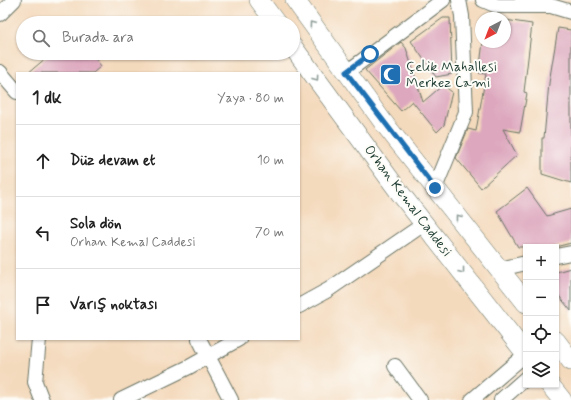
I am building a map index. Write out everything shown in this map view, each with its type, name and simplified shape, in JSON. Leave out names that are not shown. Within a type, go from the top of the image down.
[{"type":"main road","points":[[259,0],[271,16]]},
{"type":"main road","name":"Orhan Kemal Caddesi","points":[[295,0],[346,72],[523,299]]},
{"type":"main road","name":"Orhan Kemal Caddesi","points":[[300,56],[424,224],[524,352]]},
{"type":"main road","points":[[552,388],[562,400]]},
{"type":"street","points":[[0,14],[14,0]]},
{"type":"street","points":[[346,72],[443,0]]},
{"type":"street","points":[[435,188],[466,112],[462,16],[459,0]]},
{"type":"street","points":[[483,0],[498,6],[551,6],[571,12]]},
{"type":"street","points":[[0,72],[16,91]]},
{"type":"street","points":[[300,305],[328,290],[424,224]]},
{"type":"street","points":[[559,255],[571,253]]},
{"type":"street","points":[[500,269],[523,264]]},
{"type":"street","points":[[39,340],[35,382],[42,400]]},
{"type":"street","points":[[199,340],[231,400]]},
{"type":"street","points":[[121,400],[237,340]]},
{"type":"street","points":[[472,400],[523,357]]},
{"type":"street","points":[[395,366],[420,400]]},
{"type":"street","points":[[501,400],[523,381]]},
{"type":"building","points":[[443,18],[450,18],[452,74],[436,77],[411,41]]},
{"type":"building","points":[[511,21],[532,24],[524,92],[527,93],[520,132],[503,129],[517,155],[481,188],[456,158],[468,129],[476,131],[486,74],[479,73],[482,48],[511,48]]},
{"type":"building","points":[[558,28],[571,30],[571,183],[542,174],[542,138],[544,138],[549,83]]},
{"type":"building","name":"Çelik Mahallesi Merkez Cami","points":[[401,42],[406,48],[423,102],[443,85],[452,92],[444,125],[437,132],[412,101],[401,111],[365,70]]},
{"type":"building","points":[[44,60],[96,60],[101,66],[94,72],[29,72]]},
{"type":"building","points":[[527,188],[547,216],[571,209],[571,243],[559,246],[559,244],[523,244],[523,247],[518,247],[497,211]]},
{"type":"building","points":[[571,268],[571,311],[559,296],[559,271]]},
{"type":"place","name":"Çelik Mahallesi Merkez Cami","points":[[390,75]]},
{"type":"route","points":[[370,54],[346,72],[435,188]]}]
